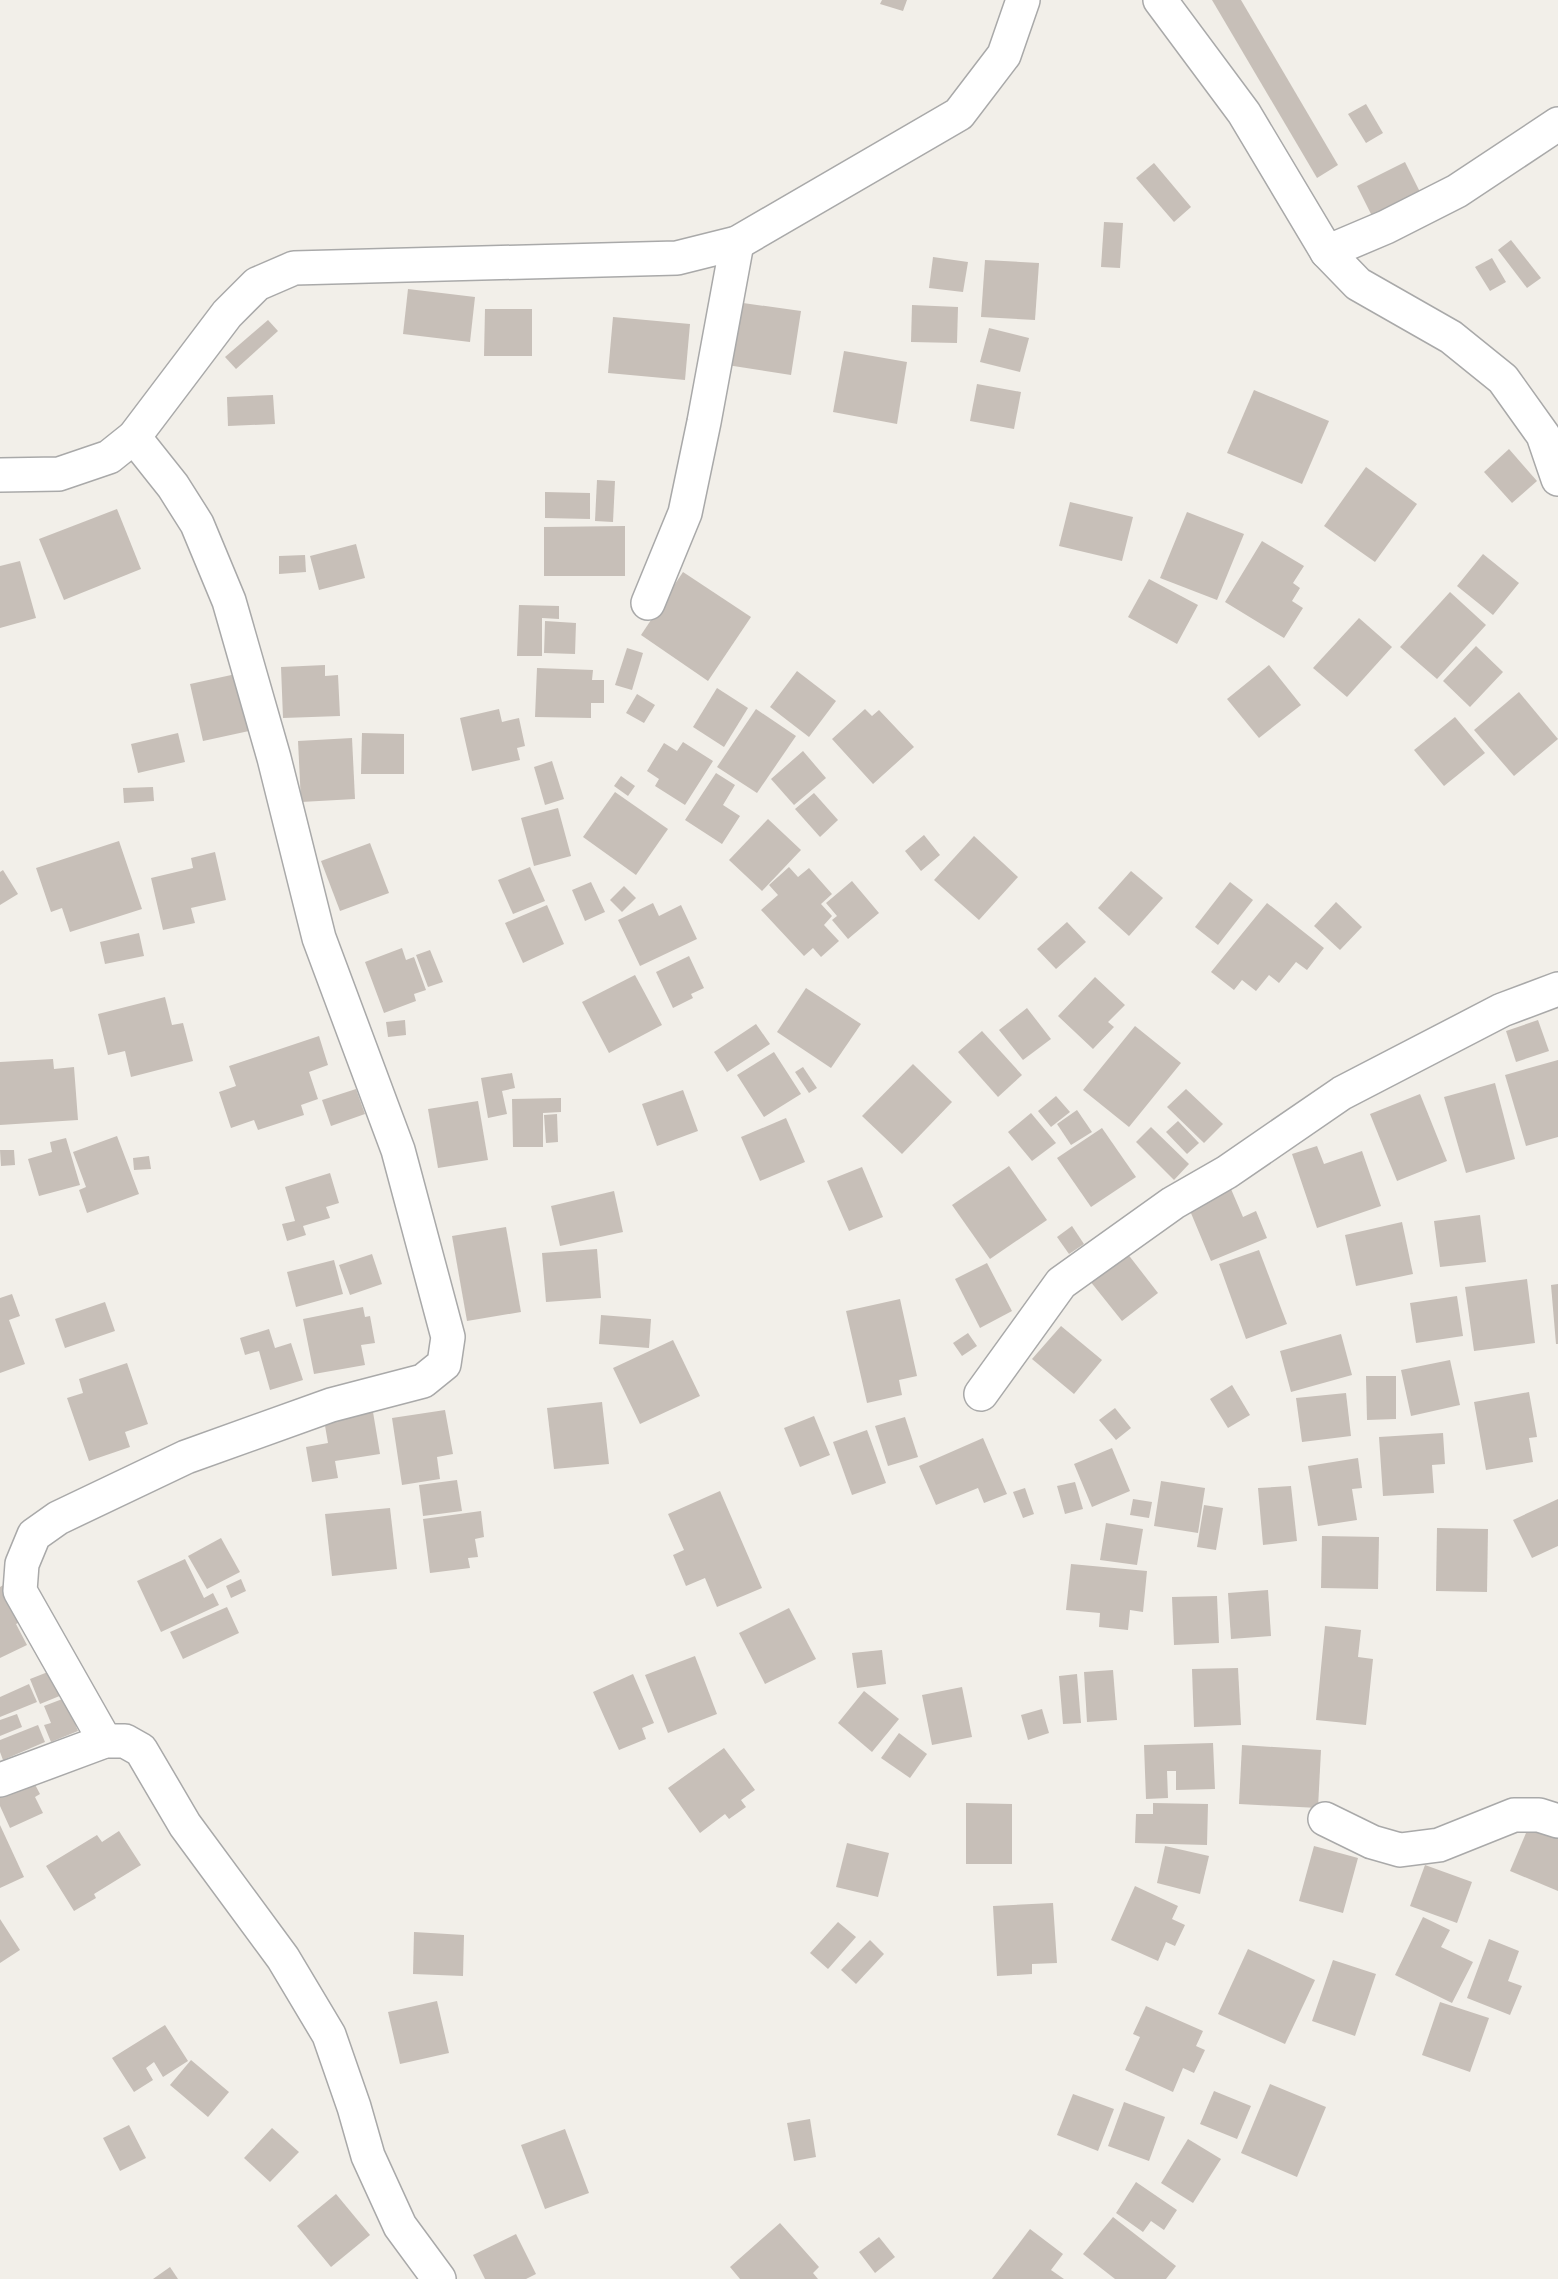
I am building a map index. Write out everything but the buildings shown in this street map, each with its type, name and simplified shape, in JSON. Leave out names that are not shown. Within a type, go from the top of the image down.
[{"type":"street","points":[[0,475],[59,474],[109,457],[134,437],[235,307],[257,284],[294,268],[677,258],[736,243],[958,114],[1004,55],[1023,0]]},
{"type":"street","points":[[1160,0],[1244,113],[1327,252],[1358,284],[1450,337],[1503,379],[1543,435],[1558,479]]},
{"type":"street","points":[[1327,252],[1386,227],[1457,192],[1558,124]]},
{"type":"street","points":[[648,603],[685,513],[736,243]]},
{"type":"street","points":[[105,1741],[20,1591],[22,1564],[34,1535],[58,1518],[186,1457],[331,1405],[423,1381],[444,1364],[448,1337],[399,1150],[319,938],[274,758],[229,601],[197,524],[173,486],[134,437]]},
{"type":"street","points":[[981,1394],[1061,1283],[1173,1203],[1227,1172],[1342,1093],[1502,1010],[1558,989]]},
{"type":"street","points":[[0,1780],[105,1741],[125,1741],[141,1750],[185,1825],[283,1958],[328,2035],[368,2156],[400,2226],[439,2279]]},
{"type":"street","points":[[1325,1819],[1372,1842],[1400,1850],[1439,1845],[1514,1815],[1539,1815],[1558,1821]]}]
